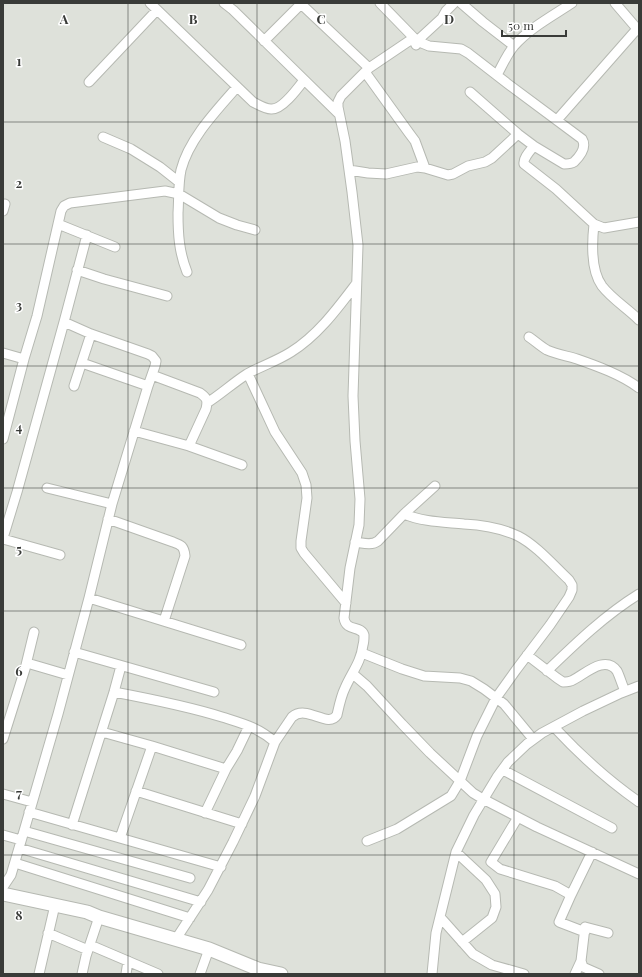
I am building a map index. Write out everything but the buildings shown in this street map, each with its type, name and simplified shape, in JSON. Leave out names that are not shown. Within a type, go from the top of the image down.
[{"type":"street","points":[[224,3],[340,114]]},
{"type":"street","points":[[233,10],[239,3]]},
{"type":"street","points":[[380,3],[416,43]]},
{"type":"street","points":[[416,43],[442,18],[446,11],[454,3]]},
{"type":"street","points":[[461,3],[514,46]]},
{"type":"street","points":[[497,75],[514,46],[536,27],[572,3]]},
{"type":"street","points":[[557,120],[638,30],[615,3]]},
{"type":"street","points":[[264,41],[301,4],[367,70],[415,141],[425,168]]},
{"type":"street","points":[[89,82],[153,6],[253,102],[265,108],[278,108],[304,80]]},
{"type":"street","points":[[176,939],[221,867],[255,796],[275,742],[292,717],[296,714],[308,713],[326,720],[331,720],[337,715],[345,688],[362,653],[363,633],[360,630],[348,626],[345,623],[344,618],[350,568],[359,525],[360,499],[353,396],[358,245],[349,170],[338,102],[341,96],[367,70],[409,41],[413,40],[416,43],[429,46],[461,49],[582,139],[585,143],[584,148],[574,162],[564,164],[534,146],[518,134],[470,92]]},
{"type":"street","points":[[187,272],[182,261],[178,237],[179,182],[181,169],[188,151],[195,139],[237,87]]},
{"type":"street","points":[[349,170],[386,174],[417,167],[448,175],[453,174],[468,166],[485,162],[492,158],[518,134]]},
{"type":"street","points":[[103,137],[131,149],[160,167],[179,182]]},
{"type":"street","points":[[534,146],[523,162],[524,164],[556,189],[594,224],[604,228],[639,222]]},
{"type":"street","points":[[3,439],[37,316],[61,211],[64,206],[70,203],[165,191],[179,194],[220,218],[255,230]]},
{"type":"street","points":[[58,224],[115,247]]},
{"type":"street","points":[[594,224],[592,238],[593,255],[597,275],[601,285],[609,294],[639,320]]},
{"type":"street","points":[[60,555],[3,538],[64,322],[86,235]]},
{"type":"street","points":[[78,270],[104,279],[167,296]]},
{"type":"street","points":[[189,446],[208,403],[248,374],[291,352],[306,341],[324,324],[356,284]]},
{"type":"street","points":[[3,887],[11,875],[58,714],[112,504],[156,361],[152,356],[91,334],[64,322]]},
{"type":"street","points":[[74,386],[91,334]]},
{"type":"street","points":[[530,337],[539,345],[548,350],[578,359],[612,372],[630,381],[639,388]]},
{"type":"street","points":[[3,353],[24,359]]},
{"type":"street","points":[[82,362],[148,386]]},
{"type":"street","points":[[248,374],[276,432],[302,473],[306,485],[307,498],[301,548],[346,603]]},
{"type":"street","points":[[152,375],[200,392],[205,396],[208,403]]},
{"type":"street","points":[[134,431],[189,446],[242,465]]},
{"type":"street","points":[[355,542],[374,544],[435,486]]},
{"type":"street","points":[[47,488],[112,504]]},
{"type":"street","points":[[367,841],[397,829],[451,796],[460,780],[477,736],[496,698],[550,625],[572,590],[572,585],[569,580],[530,544],[518,536],[502,529],[411,517],[404,514]]},
{"type":"street","points":[[108,519],[182,546],[185,556],[164,621]]},
{"type":"street","points":[[547,671],[588,632],[639,594]]},
{"type":"street","points":[[89,598],[241,645]]},
{"type":"street","points":[[3,739],[27,663],[34,632]]},
{"type":"street","points":[[74,652],[214,692]]},
{"type":"street","points":[[362,653],[424,676],[460,678],[471,681],[504,704],[533,739]]},
{"type":"street","points":[[527,655],[563,682],[573,680],[603,664],[609,665],[617,672],[625,692]]},
{"type":"street","points":[[27,663],[68,675]]},
{"type":"street","points":[[72,824],[102,732],[121,666]]},
{"type":"street","points":[[353,674],[460,780],[483,799],[639,874]]},
{"type":"street","points":[[432,974],[436,933],[456,852],[474,814],[508,762],[533,739],[554,726],[625,692],[638,690]]},
{"type":"street","points":[[114,692],[201,711],[249,726],[263,733],[275,742]]},
{"type":"street","points":[[205,813],[249,726]]},
{"type":"street","points":[[554,726],[593,767],[639,802]]},
{"type":"street","points":[[102,732],[226,769]]},
{"type":"street","points":[[120,838],[152,746]]},
{"type":"street","points":[[503,770],[612,828]]},
{"type":"street","points":[[136,791],[242,824]]},
{"type":"street","points":[[3,794],[32,802]]},
{"type":"street","points":[[29,812],[221,867]]},
{"type":"street","points":[[518,817],[492,862],[500,869],[555,886],[571,895]]},
{"type":"street","points":[[24,830],[190,878]]},
{"type":"street","points":[[3,835],[20,844],[200,902]]},
{"type":"street","points":[[456,852],[486,880],[495,894],[496,907],[492,918],[462,942]]},
{"type":"street","points":[[585,932],[559,922],[592,852]]},
{"type":"street","points":[[14,862],[190,918]]},
{"type":"street","points":[[3,894],[87,912],[99,917],[209,950],[257,972],[281,974]]},
{"type":"street","points":[[39,974],[54,905]]},
{"type":"street","points":[[82,974],[99,917]]},
{"type":"street","points":[[440,917],[473,954],[492,965],[524,974]]},
{"type":"street","points":[[575,974],[581,961],[585,927],[608,933]]},
{"type":"street","points":[[48,933],[128,961],[158,974]]},
{"type":"street","points":[[200,974],[209,950]]},
{"type":"street","points":[[126,974],[128,961]]},
{"type":"street","points":[[581,961],[583,967],[599,974]]}]
